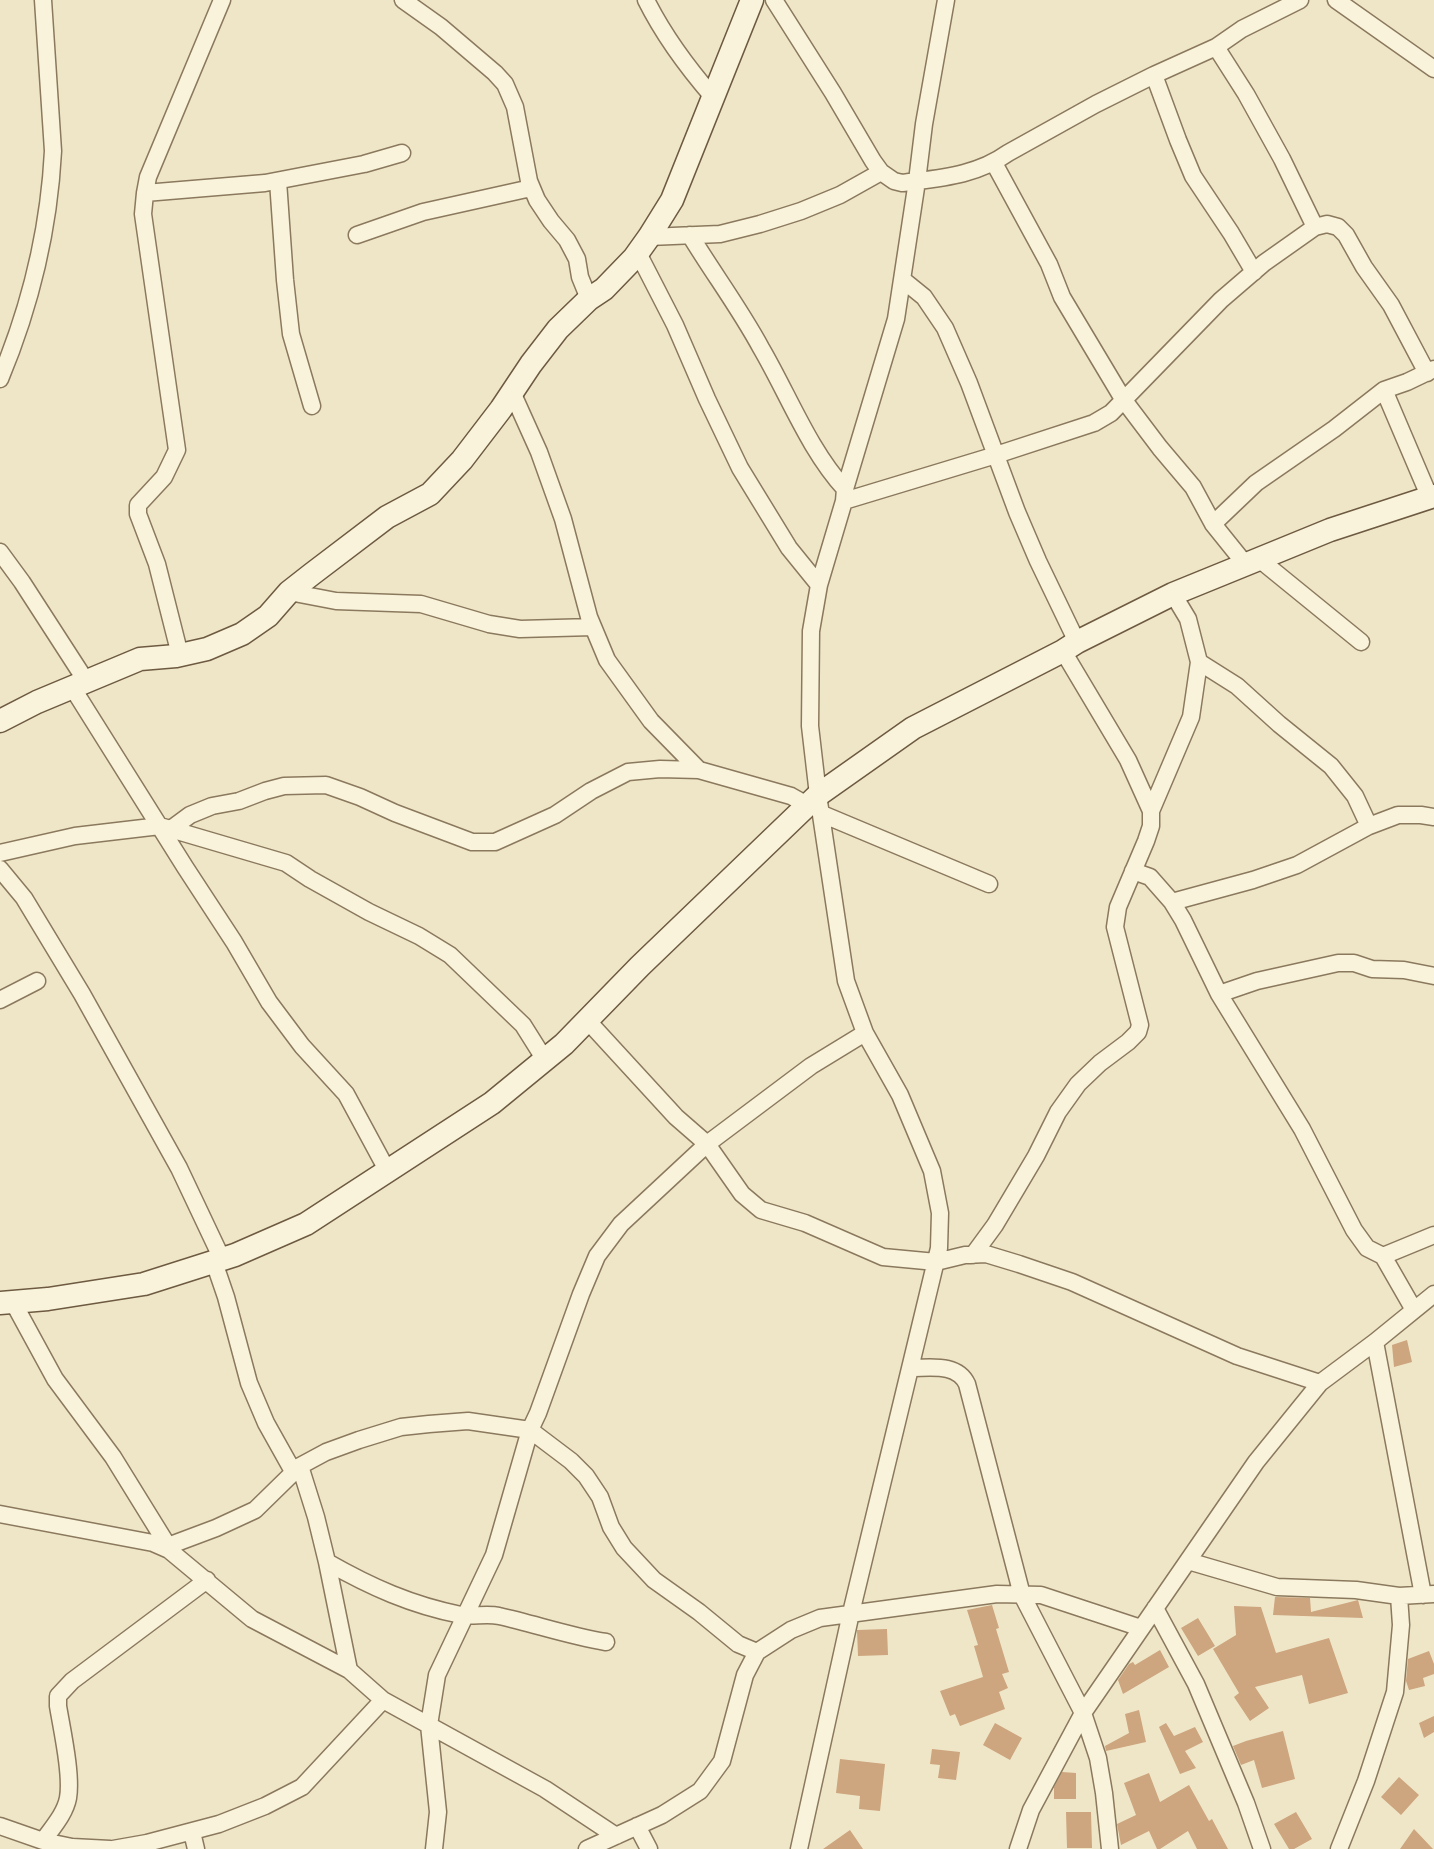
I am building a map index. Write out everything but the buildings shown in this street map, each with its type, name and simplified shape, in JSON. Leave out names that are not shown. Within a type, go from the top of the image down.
[{"type":"street","points":[[0,379],[11,352],[40,256],[52,168],[53,151],[43,0]]},
{"type":"street","points":[[180,655],[157,564],[138,514],[138,505],[164,477],[177,450],[144,214],[145,193],[148,177],[222,0]]},
{"type":"street","points":[[403,0],[441,27],[495,72],[505,84],[514,107],[528,181],[551,221],[567,240],[577,259],[580,277],[589,299]]},
{"type":"street","points":[[646,0],[660,28],[688,69],[713,97]]},
{"type":"street","points":[[0,721],[79,684],[140,659],[180,655],[207,649],[242,634],[268,616],[289,592],[387,517],[430,494],[462,460],[558,329],[589,299],[604,289],[644,245],[672,200],[752,0]]},
{"type":"street","points":[[774,0],[881,172],[894,181],[902,183],[952,177],[994,163],[1046,132],[1154,75],[1216,47],[1242,29],[1300,0]]},
{"type":"street","points":[[799,1849],[851,1613],[939,1248],[940,1213],[932,1171],[900,1095],[865,1033],[846,981],[815,805],[810,698],[811,631],[819,585],[896,319],[924,124],[946,0]]},
{"type":"street","points":[[1336,0],[1434,70]]},
{"type":"street","points":[[1216,47],[1246,94],[1282,159],[1316,227]]},
{"type":"street","points":[[1154,75],[1193,176],[1231,233],[1254,272]]},
{"type":"street","points":[[145,193],[266,184],[364,164],[402,153]]},
{"type":"street","points":[[994,163],[1049,264],[1062,297],[1123,399],[1160,448],[1193,487],[1213,524],[1253,562],[1362,642]]},
{"type":"street","points":[[644,245],[690,235],[720,234],[800,211],[840,195],[881,172]]},
{"type":"street","points":[[278,181],[284,280],[291,334],[312,406]]},
{"type":"street","points":[[356,235],[423,212],[532,188]]},
{"type":"street","points":[[844,495],[996,455],[1094,423],[1111,413],[1221,300],[1254,272],[1316,227],[1327,224],[1338,227],[1346,235],[1364,267],[1391,304],[1430,371],[1408,382],[1384,390],[1334,430],[1256,483],[1213,524]]},
{"type":"street","points":[[690,235],[761,346],[815,448],[844,495]]},
{"type":"street","points":[[644,245],[675,325],[740,468],[789,548],[819,585]]},
{"type":"street","points":[[903,280],[924,298],[945,328],[969,383],[1070,646],[1128,760],[1151,811]]},
{"type":"street","points":[[616,1836],[545,1789],[383,1700],[349,1670],[252,1619],[168,1548],[113,1457],[55,1380],[6,1302],[48,1299],[144,1284],[235,1255],[306,1224],[492,1104],[564,1044],[586,1019],[815,805],[914,728],[1173,594],[1330,530],[1432,497],[1384,390]]},
{"type":"street","points":[[512,392],[539,452],[563,519],[588,617],[607,660],[651,721],[699,770]]},
{"type":"street","points":[[0,552],[38,606],[79,684],[269,1002],[302,1046],[346,1094],[387,1170]]},
{"type":"street","points":[[289,592],[336,600],[421,604],[489,624],[520,628],[593,627]]},
{"type":"street","points":[[973,1255],[995,1225],[1036,1156],[1058,1112],[1078,1084],[1138,1032],[1140,1025],[1115,927],[1118,907],[1149,833],[1151,811],[1191,717],[1200,662],[1188,618],[1173,594]]},
{"type":"street","points":[[1200,662],[1237,686],[1279,724],[1331,766],[1355,796],[1369,826]]},
{"type":"street","points":[[0,853],[75,836],[165,827],[212,806],[239,801],[284,786],[326,785],[472,842],[495,842],[555,815],[591,791],[628,772],[660,769],[699,770],[791,796],[815,805],[989,884]]},
{"type":"street","points":[[1172,902],[1253,880],[1297,865],[1369,826],[1398,815],[1434,817]]},
{"type":"street","points":[[165,827],[286,863],[360,908],[427,941],[450,956],[523,1025],[545,1060]]},
{"type":"street","points":[[0,869],[24,898],[82,994],[179,1168],[218,1260],[249,1383],[266,1423],[297,1470],[316,1517],[349,1670]]},
{"type":"street","points":[[1133,870],[1150,877],[1172,902],[1183,920],[1219,994],[1302,1128],[1354,1230],[1366,1248],[1383,1256],[1414,1310]]},
{"type":"street","points":[[1219,994],[1257,981],[1338,963],[1354,963],[1372,969],[1404,970],[1434,976]]},
{"type":"street","points":[[0,1000],[37,981]]},
{"type":"street","points":[[586,1019],[676,1116],[707,1144],[742,1194],[760,1210],[805,1223],[884,1257],[936,1262],[986,1254],[1072,1282],[1237,1356],[1320,1383]]},
{"type":"street","points":[[434,1849],[438,1812],[429,1725],[437,1675],[494,1555],[530,1430],[597,1256],[621,1224],[707,1144],[811,1066],[865,1033]]},
{"type":"street","points":[[1383,1256],[1434,1235]]},
{"type":"street","points":[[1018,1849],[1031,1810],[1083,1713],[1256,1462],[1320,1383],[1375,1342],[1434,1294]]},
{"type":"street","points":[[1188,1561],[1277,1587],[1356,1590],[1399,1596],[1429,1594],[1375,1342]]},
{"type":"street","points":[[911,1368],[952,1369],[964,1376],[1022,1595],[1083,1713],[1098,1758],[1110,1849]]},
{"type":"street","points":[[0,1514],[153,1543],[168,1548],[255,1510],[297,1470],[326,1452],[359,1440],[401,1427],[468,1421],[530,1430],[571,1461],[586,1476],[600,1497],[610,1527],[624,1548],[654,1580],[699,1612],[738,1644],[757,1652]]},
{"type":"street","points":[[327,1562],[357,1579],[399,1598],[464,1616],[496,1615],[580,1638],[606,1642]]},
{"type":"street","points":[[43,1841],[59,1818],[68,1797],[68,1770],[58,1696],[72,1680],[207,1580]]},
{"type":"street","points":[[587,1849],[662,1815],[700,1791],[722,1761],[745,1675],[757,1652],[791,1630],[820,1618],[997,1594],[1041,1595],[1142,1628]]},
{"type":"street","points":[[1338,1849],[1366,1781],[1395,1692],[1401,1625],[1399,1596]]},
{"type":"street","points":[[1155,1608],[1196,1684],[1246,1803],[1262,1849]]},
{"type":"street","points":[[0,1826],[43,1841],[72,1847],[111,1849],[147,1844],[219,1824],[265,1806],[302,1787],[383,1700]]},
{"type":"street","points":[[637,1826],[649,1849]]},
{"type":"street","points":[[192,1832],[196,1849]]}]
